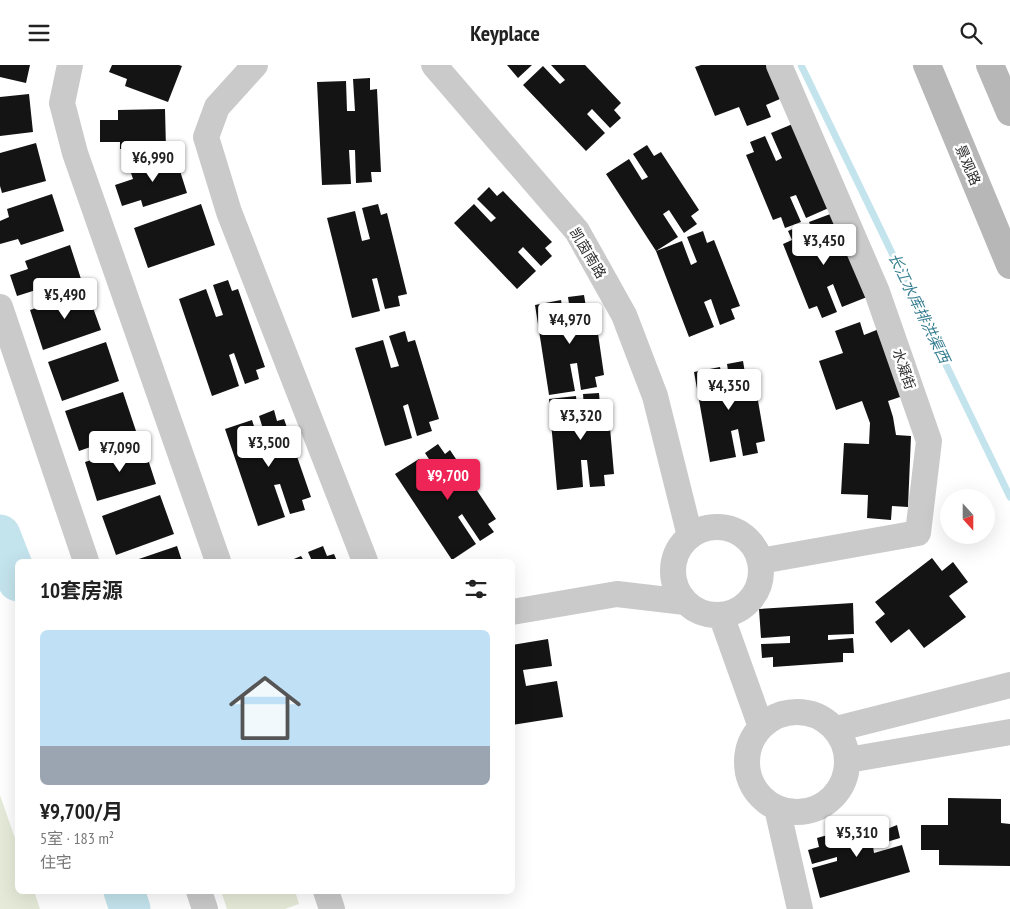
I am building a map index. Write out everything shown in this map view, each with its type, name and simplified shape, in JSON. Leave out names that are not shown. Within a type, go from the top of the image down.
[{"type":"main road","name":"景观路","points":[[927,65],[1010,265]]},
{"type":"main road","points":[[990,65],[1009,105]]},
{"type":"street","points":[[70,65],[62,103],[75,153],[217,559]]},
{"type":"street","points":[[255,65],[217,107],[206,137],[229,212],[364,559]]},
{"type":"street","name":"凯茵南路","points":[[434,65],[577,231],[624,315],[655,396],[690,536]]},
{"type":"street","name":"水凝街","points":[[761,561],[918,533],[929,441],[877,292],[779,65]]},
{"type":"street","points":[[0,307],[85,559]]},
{"type":"street","points":[[515,611],[617,594],[685,602],[707,614],[721,615],[736,611],[748,603],[757,590],[762,576],[761,561],[755,547],[745,536],[731,528],[716,526],[702,529],[690,536],[680,546],[674,559],[673,573],[676,587],[685,602]]},
{"type":"street","points":[[721,615],[761,727]]},
{"type":"street","points":[[836,729],[1010,685]]},
{"type":"street","points":[[790,712],[806,712],[822,718],[836,729],[844,743],[848,760],[845,777],[838,792],[825,804],[810,811],[793,812],[777,808],[763,799],[753,787],[748,772],[747,755],[752,740],[761,727],[774,717],[790,712]]},
{"type":"street","points":[[848,760],[1010,733]]},
{"type":"street","points":[[777,808],[800,909]]},
{"type":"street","points":[[200,894],[205,909]]},
{"type":"street","points":[[327,894],[332,909]]},
{"type":"green space","points":[[0,795],[15,838],[15,894],[35,894],[40,909],[0,909]]},
{"type":"green space","points":[[222,894],[296,894],[299,904],[285,909],[227,909]]},
{"type":"building","points":[[0,65],[30,65],[26,83],[0,77]]},
{"type":"building","points":[[112,65],[182,66],[168,102],[125,86],[127,79],[109,72]]},
{"type":"building","points":[[507,65],[532,65],[518,78]]},
{"type":"building","points":[[551,65],[585,65],[621,103],[614,110],[621,118],[610,128],[592,109],[587,114],[605,133],[586,151],[523,85],[543,66],[560,84],[565,80]]},
{"type":"building","points":[[701,65],[767,65],[780,99],[766,105],[771,117],[747,126],[739,107],[715,116],[695,67]]},
{"type":"building","points":[[370,78],[370,90],[377,89],[381,172],[371,172],[372,182],[356,183],[355,150],[349,150],[351,184],[322,185],[317,82],[346,81],[347,111],[355,111],[353,79]]},
{"type":"building","points":[[29,94],[33,132],[0,136],[0,97]]},
{"type":"building","points":[[165,109],[166,149],[120,149],[120,142],[100,142],[100,120],[118,120],[118,110]]},
{"type":"building","points":[[795,123],[831,207],[806,218],[796,195],[790,197],[801,222],[785,228],[781,217],[773,220],[746,155],[754,152],[750,142],[765,136],[776,161],[782,158],[771,133]]},
{"type":"building","points":[[36,143],[46,181],[2,193],[0,186],[0,153]]},
{"type":"building","points":[[647,145],[654,156],[661,152],[699,210],[691,216],[697,224],[684,233],[669,210],[663,214],[678,237],[656,251],[606,174],[629,159],[642,180],[648,177],[633,154]]},
{"type":"building","points":[[175,155],[187,193],[143,207],[141,200],[122,206],[115,185],[133,179],[130,170]]},
{"type":"building","points":[[489,187],[497,196],[503,191],[552,242],[545,248],[552,256],[541,266],[523,247],[518,252],[536,271],[517,289],[454,223],[474,204],[491,222],[496,218],[477,199]]},
{"type":"building","points":[[52,194],[64,231],[21,245],[18,239],[0,244],[0,221],[9,217],[7,209]]},
{"type":"building","points":[[201,204],[215,245],[148,268],[134,228]]},
{"type":"building","points":[[378,204],[381,215],[387,213],[407,294],[398,296],[400,306],[385,309],[377,278],[372,279],[380,311],[352,318],[327,218],[355,211],[362,241],[370,239],[362,208]]},
{"type":"building","points":[[833,213],[867,297],[842,307],[833,284],[827,287],[837,312],[822,318],[817,306],[809,309],[783,244],[792,240],[788,231],[802,225],[812,250],[819,247],[809,222]]},
{"type":"building","points":[[703,231],[707,243],[714,240],[740,306],[731,309],[735,319],[720,325],[711,299],[704,302],[714,327],[689,337],[656,251],[682,241],[691,265],[697,262],[687,237]]},
{"type":"building","points":[[70,245],[82,282],[39,297],[36,290],[17,296],[10,275],[28,269],[25,261]]},
{"type":"building","points":[[228,280],[232,291],[238,289],[265,367],[256,370],[259,379],[245,384],[234,353],[229,355],[239,386],[212,396],[179,299],[206,289],[216,317],[223,315],[213,285]]},
{"type":"building","points":[[87,291],[101,330],[43,350],[30,310]]},
{"type":"building","points":[[584,295],[586,307],[594,306],[604,375],[595,377],[597,387],[581,390],[577,363],[570,364],[575,391],[549,395],[535,305],[561,300],[565,325],[572,324],[568,297]]},
{"type":"building","points":[[860,322],[864,335],[879,329],[903,396],[888,401],[896,435],[911,436],[908,507],[892,506],[891,520],[867,518],[868,495],[841,494],[844,443],[869,444],[870,423],[862,401],[836,410],[819,361],[843,353],[835,331]]},
{"type":"building","points":[[405,331],[408,342],[415,340],[439,419],[429,422],[432,431],[417,436],[408,404],[403,406],[412,438],[385,446],[355,348],[383,340],[391,368],[399,366],[389,336]]},
{"type":"building","points":[[106,342],[119,381],[62,401],[48,362]]},
{"type":"building","points":[[743,361],[745,373],[753,372],[765,441],[756,443],[758,453],[743,456],[738,429],[731,431],[736,457],[710,462],[694,372],[720,367],[725,391],[731,390],[727,364]]},
{"type":"building","points":[[123,392],[136,431],[79,451],[65,411]]},
{"type":"building","points":[[599,393],[600,405],[608,404],[614,474],[604,475],[605,486],[590,487],[587,460],[581,460],[583,487],[557,490],[549,399],[576,396],[578,421],[585,421],[583,394]]},
{"type":"building","points":[[274,410],[277,421],[284,419],[311,497],[302,500],[305,510],[290,514],[280,484],[274,485],[285,517],[258,526],[225,429],[252,420],[261,448],[268,445],[259,416]]},
{"type":"building","points":[[143,444],[156,484],[97,501],[85,462]]},
{"type":"building","points":[[438,444],[445,454],[450,450],[496,519],[488,524],[494,532],[480,541],[462,514],[458,517],[476,544],[454,559],[451,559],[395,474],[419,459],[436,484],[442,479],[425,453]]},
{"type":"building","points":[[160,495],[174,534],[116,555],[102,516]]},
{"type":"building","points":[[177,546],[181,559],[139,559]]},
{"type":"building","points":[[323,546],[327,556],[334,554],[336,559],[311,559],[308,552]]},
{"type":"building","points":[[932,558],[942,571],[953,562],[968,582],[949,596],[966,617],[924,648],[909,629],[891,643],[875,622],[885,614],[875,602]]},
{"type":"building","points":[[853,603],[854,634],[828,635],[828,640],[853,638],[854,653],[843,653],[843,662],[773,667],[773,657],[762,658],[761,644],[790,643],[790,636],[761,638],[759,609]]},
{"type":"building","points":[[548,639],[552,666],[523,670],[526,686],[557,681],[563,717],[515,725],[515,644]]},
{"type":"building","points":[[948,798],[1001,799],[1001,823],[1010,824],[1010,866],[939,865],[939,850],[921,850],[921,825],[948,825]]},
{"type":"building","points":[[884,819],[887,829],[897,825],[900,838],[873,846],[874,853],[902,845],[910,872],[820,898],[812,868],[837,861],[837,857],[812,864],[808,850],[819,847],[817,838]]},
{"type":"waterway","name":"长江水库排洪渠西","points":[[801,65],[1010,497]]},
{"type":"waterway","points":[[0,535],[15,573]]},
{"type":"waterway","points":[[125,894],[130,909]]}]
